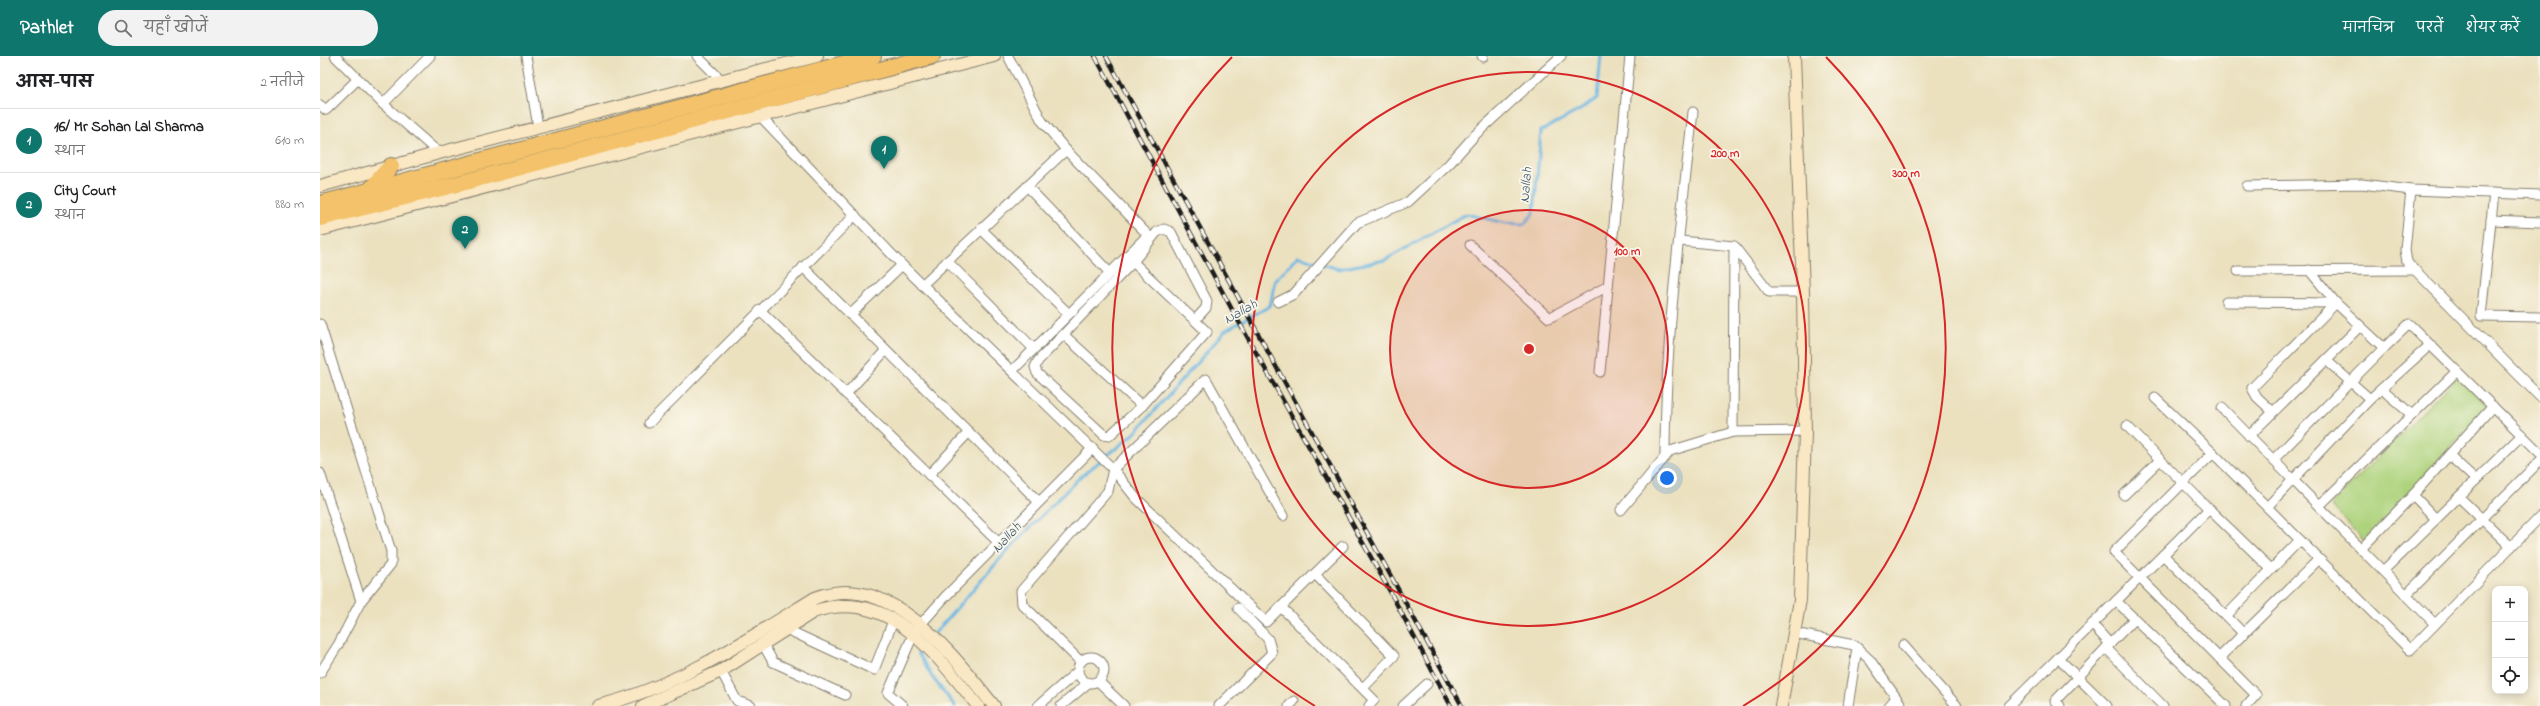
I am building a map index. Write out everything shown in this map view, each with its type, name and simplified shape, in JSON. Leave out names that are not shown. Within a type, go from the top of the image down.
[{"type":"highway","points":[[320,204],[873,56]]},
{"type":"highway","points":[[320,218],[448,187],[932,56]]},
{"type":"highway","points":[[370,190],[392,166]]},
{"type":"street","points":[[335,56],[383,104],[439,153]]},
{"type":"street","points":[[383,104],[430,56]]},
{"type":"street","points":[[526,56],[538,127]]},
{"type":"street","points":[[697,56],[722,81]]},
{"type":"street","points":[[320,186],[538,127],[817,56]]},
{"type":"street","points":[[320,230],[994,56]]},
{"type":"street","points":[[1008,56],[1037,114],[1066,150],[1148,235],[1012,370]]},
{"type":"street","points":[[1278,302],[1294,294],[1357,223],[1408,202],[1449,164],[1475,135],[1561,56]]},
{"type":"street","points":[[1600,372],[1630,56]]},
{"type":"street","points":[[1781,706],[1800,600],[1805,431],[1803,292],[1794,56]]},
{"type":"street","points":[[320,105],[326,110],[358,79]]},
{"type":"street","points":[[1665,457],[1665,412],[1693,112]]},
{"type":"street","points":[[760,116],[902,265],[1093,448],[1135,497],[1266,622],[1343,546]]},
{"type":"street","points":[[922,285],[1066,150]]},
{"type":"street","points":[[2247,186],[2362,184],[2411,190],[2540,195]]},
{"type":"street","points":[[1027,186],[1110,273]]},
{"type":"street","points":[[2411,190],[2405,250],[2407,262],[2412,270],[2540,397]]},
{"type":"street","points":[[2494,193],[2481,316],[2540,317]]},
{"type":"street","points":[[649,423],[855,215]]},
{"type":"street","points":[[2491,220],[2540,222]]},
{"type":"street","points":[[981,229],[1069,314]]},
{"type":"street","points":[[1133,262],[1207,332],[1142,406],[1110,436],[1104,435],[1037,373],[1035,367],[1133,262],[1157,232],[1164,229],[1171,232],[1207,301],[1206,308],[1195,320]]},
{"type":"street","points":[[1680,241],[1734,246],[1769,292],[1803,292]]},
{"type":"street","points":[[1470,245],[1549,318],[1608,286]]},
{"type":"street","points":[[1733,432],[1734,246]]},
{"type":"street","points":[[947,261],[1033,348]]},
{"type":"street","points":[[850,315],[902,265]]},
{"type":"street","points":[[803,267],[1038,501]]},
{"type":"street","points":[[2238,270],[2412,270]]},
{"type":"street","points":[[2310,270],[2336,303],[2384,348]]},
{"type":"street","points":[[2226,302],[2336,303]]},
{"type":"street","points":[[2272,411],[2257,397],[2252,388],[2336,303]]},
{"type":"street","points":[[760,310],[998,542]]},
{"type":"street","points":[[320,324],[391,551],[391,564],[361,601],[338,645],[320,673]]},
{"type":"street","points":[[2273,460],[2348,382],[2409,324],[2540,453]]},
{"type":"street","points":[[2249,436],[2272,411],[2360,326]]},
{"type":"street","points":[[1064,335],[1142,406]]},
{"type":"street","points":[[2267,507],[2370,399],[2430,345]]},
{"type":"street","points":[[846,394],[886,350]]},
{"type":"street","points":[[2326,360],[2348,382],[2370,399]]},
{"type":"street","points":[[2318,506],[2457,371]]},
{"type":"street","points":[[1080,661],[1022,604],[1021,590],[1108,490],[1112,469],[1206,379],[1283,516]]},
{"type":"street","points":[[2382,388],[2412,415]]},
{"type":"street","points":[[2155,398],[2213,453],[2410,650],[2540,517]]},
{"type":"street","points":[[1055,411],[1067,401]]},
{"type":"street","points":[[2361,549],[2414,495],[2493,406]]},
{"type":"street","points":[[2222,408],[2435,624]]},
{"type":"street","points":[[2127,426],[2271,569]]},
{"type":"street","points":[[1622,510],[1670,452],[1733,432],[1805,431]]},
{"type":"street","points":[[929,475],[968,432]]},
{"type":"street","points":[[2383,571],[2522,435]]},
{"type":"street","points":[[899,704],[888,693],[925,636],[998,542],[1093,448]]},
{"type":"street","points":[[2213,453],[2114,552],[2256,694],[2246,706]]},
{"type":"street","points":[[2449,455],[2476,480]]},
{"type":"street","points":[[2124,495],[2160,460]]},
{"type":"street","points":[[2406,595],[2540,461]]},
{"type":"street","points":[[320,473],[361,601]]},
{"type":"street","points":[[2414,495],[2436,519]]},
{"type":"street","points":[[2459,497],[2511,547]]},
{"type":"street","points":[[2009,706],[2209,509]]},
{"type":"street","points":[[2226,616],[2300,540]]},
{"type":"street","points":[[2163,555],[2244,634]]},
{"type":"street","points":[[2219,658],[2319,559]]},
{"type":"street","points":[[1315,574],[1394,656],[1363,688]]},
{"type":"street","points":[[598,706],[663,697],[697,669],[823,594],[849,593],[865,596],[898,609],[994,706]]},
{"type":"street","points":[[2116,600],[2226,706]]},
{"type":"street","points":[[643,706],[721,671],[813,612],[830,606],[846,604],[877,611],[893,621],[925,636],[978,706]]},
{"type":"street","points":[[1281,607],[1374,700],[1368,706]]},
{"type":"street","points":[[1219,706],[1272,653],[1268,639],[1238,608]]},
{"type":"street","points":[[2060,706],[2055,701],[2134,619]]},
{"type":"street","points":[[786,629],[874,670],[893,621]]},
{"type":"street","points":[[2092,624],[2108,646],[2163,706]]},
{"type":"street","points":[[1794,633],[1830,638],[1854,645],[1870,660],[1899,702],[1889,706]]},
{"type":"street","points":[[763,644],[773,662],[845,695]]},
{"type":"street","points":[[1903,645],[1957,706]]},
{"type":"street","points":[[1848,706],[1857,648]]},
{"type":"street","points":[[1061,706],[1088,683],[1098,681],[1103,676],[1103,663],[1092,656],[1080,661]]},
{"type":"street","points":[[2058,658],[2107,706]]},
{"type":"street","points":[[1038,706],[1077,672],[1080,661]]},
{"type":"street","points":[[721,671],[736,703],[751,706]]},
{"type":"street","points":[[1077,672],[1082,679],[1088,683]]},
{"type":"street","points":[[1098,681],[1124,706]]},
{"type":"street","points":[[1403,706],[1427,684]]},
{"type":"green space","points":[[2457,377],[2488,406],[2364,541],[2331,505]]},
{"type":"waterway","name":"Nallah","points":[[934,634],[1008,550],[1079,478],[1134,434],[1226,330],[1270,306],[1275,281],[1298,256],[1338,269],[1385,260],[1466,214],[1505,223],[1524,224],[1534,213],[1541,131],[1580,110],[1597,98],[1601,56]]},
{"type":"waterway","name":"Nallah","points":[[923,646],[918,653],[932,677],[955,706]]},
{"type":"railway","points":[[1095,56],[1235,315],[1386,584],[1451,706]]},
{"type":"railway","points":[[1106,56],[1462,706]]},
{"type":"place","name":"16/ Mr Sohan Lal Sharma","points":[[884,169]]},
{"type":"place","name":"City Court","points":[[465,249]]}]
